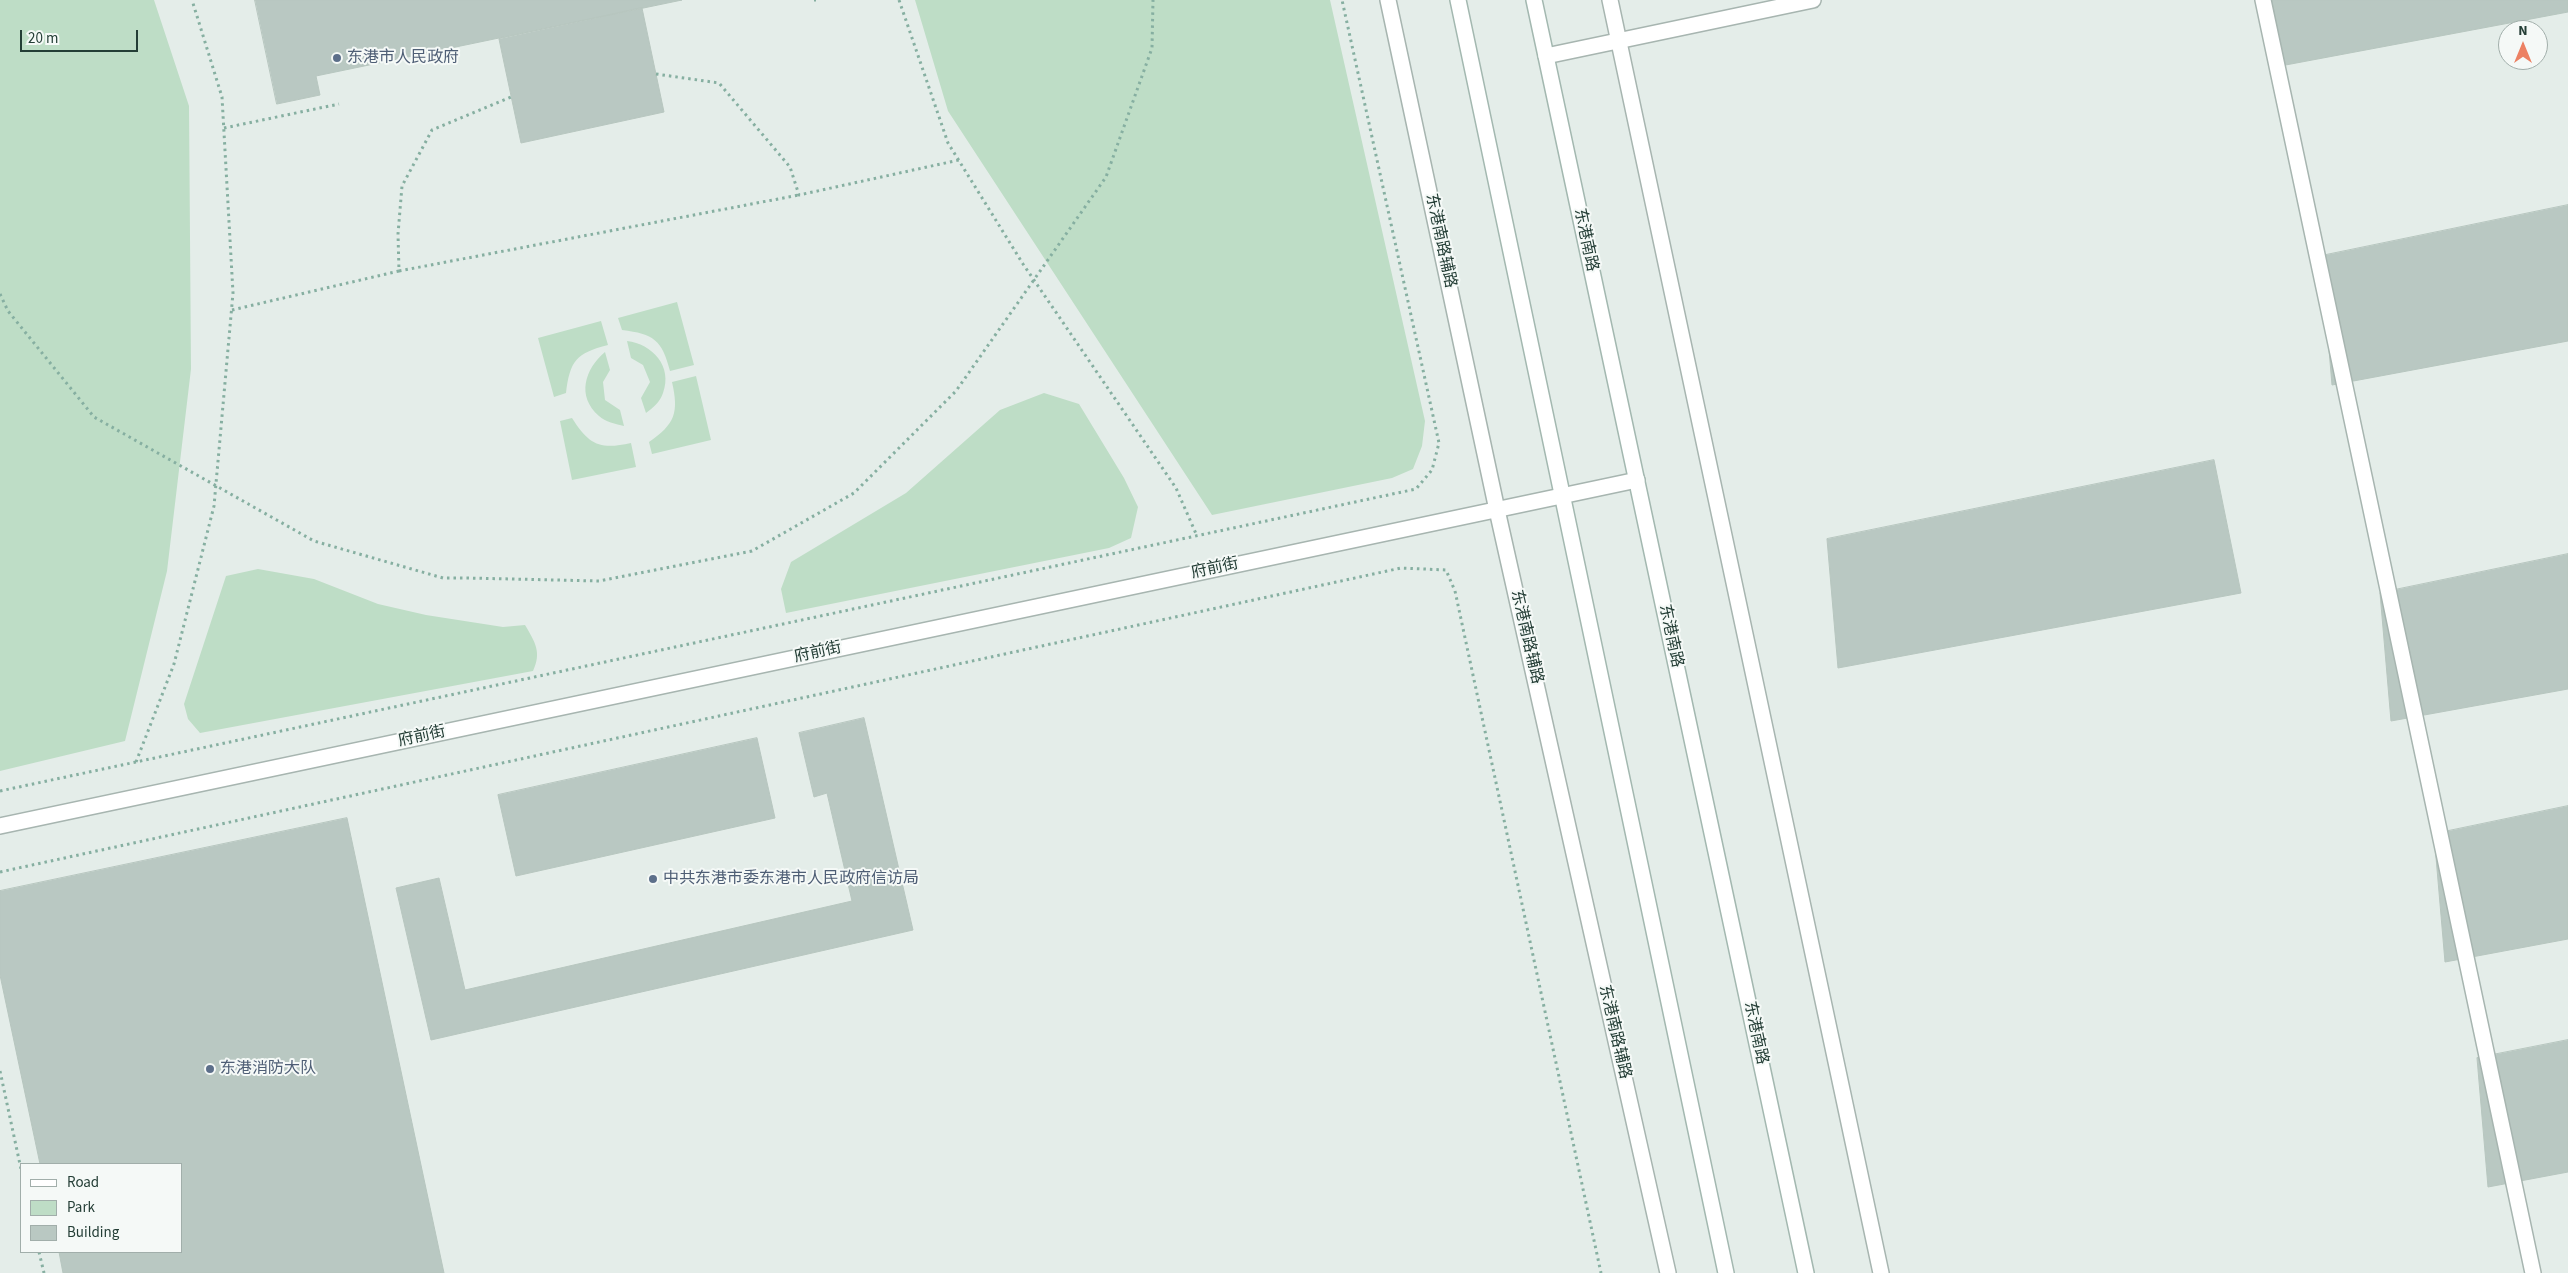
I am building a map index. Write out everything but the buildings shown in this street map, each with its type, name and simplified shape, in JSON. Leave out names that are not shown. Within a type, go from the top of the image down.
[{"type":"street","name":"东港南路辅路","points":[[1388,0],[1497,510],[1668,1273]]},
{"type":"street","points":[[1458,0],[1726,1273]]},
{"type":"street","name":"东港南路","points":[[1534,0],[1806,1273]]},
{"type":"street","points":[[1610,0],[1881,1273]]},
{"type":"street","points":[[1546,56],[1813,0]]},
{"type":"street","points":[[2263,0],[2533,1273]]},
{"type":"street","name":"府前街","points":[[0,826],[1637,480]]},
{"type":"path","points":[[136,763],[174,664],[214,506],[232,310],[233,293],[222,97],[192,0]]},
{"type":"path","points":[[899,0],[948,143],[1034,280],[1176,488],[1197,536]]},
{"type":"path","points":[[0,294],[8,311],[94,417],[314,541],[443,578],[599,581],[752,551],[854,493],[956,391],[1106,177],[1152,48],[1153,0]]},
{"type":"path","points":[[0,791],[1416,489],[1432,470],[1438,443],[1342,0]]},
{"type":"path","points":[[656,74],[719,83],[790,167],[799,195]]},
{"type":"path","points":[[399,271],[398,234],[402,186],[432,130],[511,97]]},
{"type":"path","points":[[224,128],[339,104]]},
{"type":"path","points":[[232,310],[399,271],[799,195],[958,160]]},
{"type":"path","points":[[0,872],[1401,568],[1446,570],[1454,591],[1601,1273]]},
{"type":"path","points":[[0,1071],[20,1164]]},
{"type":"path","points":[[39,1253],[44,1273]]},
{"type":"green space","points":[[0,0],[154,0],[189,106],[191,369],[167,571],[125,741],[0,771]]},
{"type":"green space","points":[[915,0],[1330,0],[1425,421],[1422,446],[1413,469],[1392,478],[1212,515],[948,111]]},
{"type":"green space","points":[[677,302],[694,365],[670,371],[660,345],[655,340],[642,334],[622,330],[618,318]]},
{"type":"green space","points":[[601,321],[608,345],[588,351],[576,360],[570,373],[566,393],[554,397],[538,338]]},
{"type":"green space","points":[[627,341],[645,347],[663,365],[665,383],[662,396],[646,413],[641,398],[650,382],[643,365],[631,358]]},
{"type":"green space","points":[[605,352],[610,370],[603,382],[605,400],[620,410],[624,426],[601,418],[587,400],[586,383],[588,374],[592,366]]},
{"type":"green space","points":[[696,376],[711,440],[652,454],[649,442],[658,436],[670,423],[675,410],[672,382]]},
{"type":"green space","points":[[1044,393],[1079,404],[1124,478],[1138,507],[1131,538],[1109,548],[786,613],[781,589],[791,562],[906,493],[1000,410]]},
{"type":"green space","points":[[572,418],[584,434],[596,443],[611,446],[631,443],[636,467],[572,480],[560,421]]},
{"type":"green space","points":[[258,569],[314,579],[378,604],[426,615],[503,627],[525,625],[536,647],[536,664],[533,671],[200,733],[188,719],[184,704],[226,576]]},
{"type":"place","name":"东港市人民政府","points":[[337,58]]},
{"type":"place","name":"中共东港市委东港市人民政府信访局","points":[[653,879]]},
{"type":"place","name":"东港消防大队","points":[[210,1069]]}]
